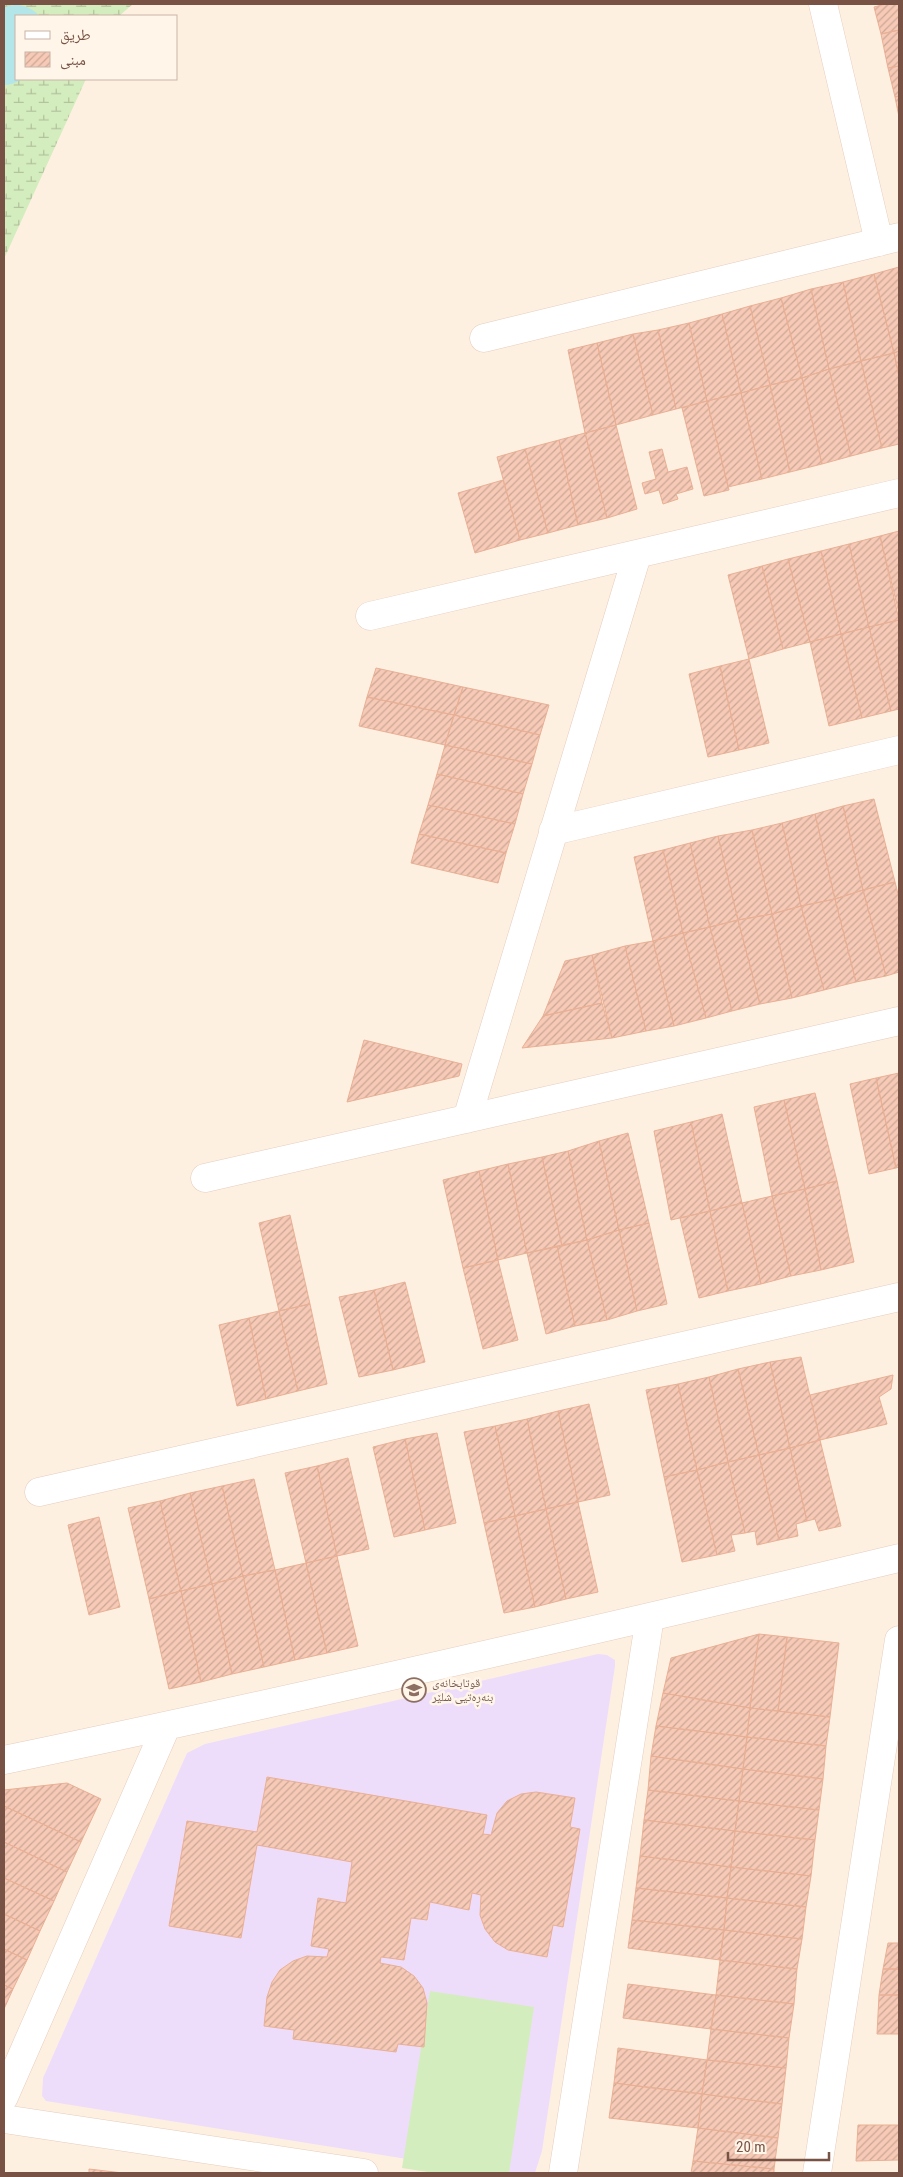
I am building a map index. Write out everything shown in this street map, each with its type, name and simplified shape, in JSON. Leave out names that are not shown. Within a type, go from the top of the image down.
[{"type":"street","points":[[484,338],[889,239],[823,4]]},
{"type":"street","points":[[370,616],[899,493]]},
{"type":"street","points":[[467,1119],[637,555]]},
{"type":"street","points":[[553,831],[899,750]]},
{"type":"street","points":[[205,1178],[899,1021]]},
{"type":"street","points":[[39,1492],[899,1296]]},
{"type":"street","points":[[4,1760],[166,1726],[650,1618],[899,1558]]},
{"type":"street","points":[[563,2173],[650,1618]]},
{"type":"street","points":[[817,2173],[899,1640]]},
{"type":"street","points":[[4,2097],[166,1726]]},
{"type":"street","points":[[4,2119],[364,2173]]},
{"type":"shaded area","points":[[598,1654],[607,1655],[615,1660],[615,1666],[542,2151],[535,2173],[494,2173],[46,2101],[42,2096],[43,2078],[187,1753],[205,1744]]},
{"type":"green space","points":[[4,4],[133,4],[120,15],[15,15],[15,80],[86,80],[4,259]]},
{"type":"green space","points":[[430,1991],[534,2007],[509,2173],[434,2173],[402,2168]]},
{"type":"building","points":[[885,4],[899,4],[899,30],[881,34],[874,7]]},
{"type":"building","points":[[899,30],[899,66],[888,68],[881,34]]},
{"type":"building","points":[[899,66],[899,96],[895,97],[888,68]]},
{"type":"building","points":[[899,96],[899,117],[895,97]]},
{"type":"building","points":[[899,267],[899,351],[894,353],[874,274]]},
{"type":"building","points":[[874,274],[894,353],[861,361],[843,282]]},
{"type":"building","points":[[843,282],[861,361],[829,369],[811,289]]},
{"type":"building","points":[[811,289],[829,369],[802,378],[781,298]]},
{"type":"building","points":[[781,298],[802,378],[770,385],[750,306]]},
{"type":"building","points":[[750,306],[770,385],[741,393],[722,314]]},
{"type":"building","points":[[722,314],[741,393],[707,401],[689,323]]},
{"type":"building","points":[[689,323],[707,401],[676,409],[658,330]]},
{"type":"building","points":[[658,330],[676,409],[653,415],[633,334]]},
{"type":"building","points":[[633,334],[653,415],[616,425],[597,343]]},
{"type":"building","points":[[597,343],[616,425],[585,433],[568,350]]},
{"type":"building","points":[[899,351],[899,376],[894,353]]},
{"type":"building","points":[[894,353],[899,376],[899,444],[882,448],[861,361]]},
{"type":"building","points":[[861,361],[882,448],[851,456],[829,369]]},
{"type":"building","points":[[829,369],[851,456],[822,464],[802,378]]},
{"type":"building","points":[[802,378],[822,464],[790,472],[770,385]]},
{"type":"building","points":[[770,385],[790,472],[762,479],[741,393]]},
{"type":"building","points":[[741,393],[762,479],[728,487],[707,401]]},
{"type":"building","points":[[707,401],[729,490],[704,496],[682,408]]},
{"type":"building","points":[[616,425],[637,509],[607,518],[585,433]]},
{"type":"building","points":[[585,433],[607,518],[578,525],[559,440]]},
{"type":"building","points":[[559,440],[578,525],[548,533],[525,449]]},
{"type":"building","points":[[525,449],[548,533],[520,540],[497,457]]},
{"type":"building","points":[[662,449],[668,472],[687,467],[693,489],[676,494],[678,499],[663,504],[659,490],[645,494],[642,483],[656,479],[649,452]]},
{"type":"building","points":[[503,480],[520,540],[475,553],[458,493]]},
{"type":"building","points":[[899,531],[899,613],[880,536]]},
{"type":"building","points":[[880,536],[899,620],[869,627],[849,544]]},
{"type":"building","points":[[849,544],[869,627],[841,634],[821,551]]},
{"type":"building","points":[[821,551],[841,634],[810,642],[788,559]]},
{"type":"building","points":[[788,559],[810,642],[783,649],[762,566]]},
{"type":"building","points":[[762,566],[783,649],[749,659],[728,575]]},
{"type":"building","points":[[899,620],[899,709],[891,711],[869,627]]},
{"type":"building","points":[[869,627],[891,711],[862,718],[841,634]]},
{"type":"building","points":[[841,634],[862,718],[829,726],[810,642]]},
{"type":"building","points":[[749,659],[769,743],[739,750],[720,666]]},
{"type":"building","points":[[720,666],[739,750],[708,757],[689,674]]},
{"type":"building","points":[[376,668],[463,687],[454,715],[367,697]]},
{"type":"building","points":[[463,687],[549,705],[540,735],[454,715]]},
{"type":"building","points":[[367,697],[454,715],[445,745],[359,726]]},
{"type":"building","points":[[454,715],[540,735],[532,764],[445,745]]},
{"type":"building","points":[[445,745],[532,764],[523,794],[437,774]]},
{"type":"building","points":[[437,774],[523,794],[515,824],[428,805]]},
{"type":"building","points":[[874,799],[895,882],[863,890],[843,806]]},
{"type":"building","points":[[428,805],[515,824],[506,853],[419,834]]},
{"type":"building","points":[[843,806],[863,890],[835,899],[815,814]]},
{"type":"building","points":[[815,814],[835,899],[801,906],[782,823]]},
{"type":"building","points":[[782,823],[801,906],[772,914],[752,830]]},
{"type":"building","points":[[752,830],[772,914],[738,920],[718,836]]},
{"type":"building","points":[[419,834],[506,853],[498,883],[411,863]]},
{"type":"building","points":[[718,836],[738,920],[710,927],[690,843]]},
{"type":"building","points":[[690,843],[710,927],[683,933],[663,850]]},
{"type":"building","points":[[663,850],[683,933],[653,941],[634,857]]},
{"type":"building","points":[[895,882],[899,898],[899,972],[886,976],[863,890]]},
{"type":"building","points":[[863,890],[886,976],[856,982],[835,899]]},
{"type":"building","points":[[835,899],[856,982],[824,990],[801,906]]},
{"type":"building","points":[[801,906],[824,990],[792,998],[772,914]]},
{"type":"building","points":[[772,914],[792,998],[760,1004],[738,920]]},
{"type":"building","points":[[738,920],[760,1004],[732,1011],[710,927]]},
{"type":"building","points":[[710,927],[732,1011],[706,1018],[683,933]]},
{"type":"building","points":[[683,933],[706,1018],[674,1026],[653,941]]},
{"type":"building","points":[[653,941],[674,1026],[646,1031],[625,946]]},
{"type":"building","points":[[625,946],[646,1031],[612,1038],[592,955]]},
{"type":"building","points":[[592,955],[602,1003],[543,1016],[565,961]]},
{"type":"building","points":[[602,1003],[612,1038],[522,1048],[543,1016]]},
{"type":"building","points":[[364,1040],[462,1064],[459,1076],[347,1102]]},
{"type":"building","points":[[899,1073],[899,1167],[896,1168],[876,1078]]},
{"type":"building","points":[[876,1078],[896,1168],[869,1174],[850,1084]]},
{"type":"building","points":[[815,1093],[837,1181],[805,1189],[784,1100]]},
{"type":"building","points":[[784,1100],[805,1189],[772,1196],[754,1107]]},
{"type":"building","points":[[722,1114],[742,1203],[710,1211],[691,1122]]},
{"type":"building","points":[[691,1122],[710,1211],[671,1220],[654,1131]]},
{"type":"building","points":[[628,1133],[649,1223],[619,1230],[599,1141]]},
{"type":"building","points":[[599,1141],[619,1230],[587,1240],[568,1151]]},
{"type":"building","points":[[568,1151],[587,1240],[562,1246],[542,1157]]},
{"type":"building","points":[[542,1157],[562,1246],[527,1253],[508,1164]]},
{"type":"building","points":[[508,1164],[527,1253],[498,1260],[479,1171]]},
{"type":"building","points":[[479,1171],[498,1260],[463,1268],[443,1180]]},
{"type":"building","points":[[837,1181],[854,1262],[821,1270],[805,1189]]},
{"type":"building","points":[[805,1189],[821,1270],[791,1276],[772,1196]]},
{"type":"building","points":[[772,1196],[791,1276],[761,1284],[742,1203]]},
{"type":"building","points":[[742,1203],[761,1284],[728,1291],[710,1211]]},
{"type":"building","points":[[710,1211],[728,1291],[699,1298],[680,1218]]},
{"type":"building","points":[[290,1215],[310,1304],[279,1311],[259,1223]]},
{"type":"building","points":[[649,1223],[667,1304],[637,1311],[619,1230]]},
{"type":"building","points":[[619,1230],[637,1311],[607,1320],[587,1240]]},
{"type":"building","points":[[587,1240],[607,1320],[575,1326],[557,1246]]},
{"type":"building","points":[[557,1246],[575,1326],[546,1334],[527,1253]]},
{"type":"building","points":[[498,1260],[518,1340],[483,1349],[463,1268]]},
{"type":"building","points":[[405,1282],[425,1362],[393,1370],[374,1290]]},
{"type":"building","points":[[374,1290],[393,1370],[359,1377],[339,1297]]},
{"type":"building","points":[[310,1304],[327,1384],[298,1391],[279,1311]]},
{"type":"building","points":[[279,1311],[298,1391],[266,1399],[249,1318]]},
{"type":"building","points":[[249,1318],[266,1399],[237,1406],[219,1325]]},
{"type":"building","points":[[801,1357],[820,1440],[790,1448],[770,1362]]},
{"type":"building","points":[[770,1362],[790,1448],[759,1455],[738,1369]]},
{"type":"building","points":[[738,1369],[759,1455],[728,1462],[709,1377]]},
{"type":"building","points":[[893,1375],[891,1389],[879,1397],[887,1424],[820,1440],[810,1395]]},
{"type":"building","points":[[709,1377],[728,1462],[697,1470],[678,1384]]},
{"type":"building","points":[[678,1384],[697,1470],[664,1477],[646,1390]]},
{"type":"building","points":[[589,1404],[610,1495],[578,1502],[558,1411]]},
{"type":"building","points":[[558,1411],[578,1502],[546,1509],[527,1419]]},
{"type":"building","points":[[527,1419],[546,1509],[515,1516],[495,1426]]},
{"type":"building","points":[[495,1426],[515,1516],[484,1523],[464,1432]]},
{"type":"building","points":[[437,1433],[456,1523],[425,1530],[405,1439]]},
{"type":"building","points":[[405,1439],[425,1530],[394,1537],[373,1447]]},
{"type":"building","points":[[820,1440],[841,1526],[819,1531],[815,1519],[807,1521],[790,1448]]},
{"type":"building","points":[[790,1448],[807,1521],[796,1524],[798,1536],[779,1540],[759,1455]]},
{"type":"building","points":[[759,1455],[779,1540],[757,1545],[755,1531],[745,1533],[728,1462]]},
{"type":"building","points":[[348,1458],[369,1549],[337,1556],[317,1466]]},
{"type":"building","points":[[728,1462],[745,1533],[731,1535],[735,1551],[717,1555],[697,1470]]},
{"type":"building","points":[[317,1466],[337,1556],[306,1563],[285,1473]]},
{"type":"building","points":[[697,1470],[717,1555],[682,1562],[664,1477]]},
{"type":"building","points":[[254,1479],[275,1570],[243,1576],[222,1486]]},
{"type":"building","points":[[222,1486],[243,1576],[212,1584],[190,1493]]},
{"type":"building","points":[[190,1493],[212,1584],[181,1591],[160,1501]]},
{"type":"building","points":[[160,1501],[181,1591],[149,1599],[128,1508]]},
{"type":"building","points":[[578,1502],[598,1592],[566,1599],[546,1509]]},
{"type":"building","points":[[546,1509],[566,1599],[535,1607],[515,1516]]},
{"type":"building","points":[[515,1516],[535,1607],[504,1613],[484,1523]]},
{"type":"building","points":[[99,1517],[120,1607],[89,1615],[68,1525]]},
{"type":"building","points":[[337,1556],[358,1646],[327,1653],[306,1563]]},
{"type":"building","points":[[306,1563],[327,1653],[295,1660],[275,1570]]},
{"type":"building","points":[[275,1570],[295,1660],[264,1667],[243,1576]]},
{"type":"building","points":[[243,1576],[264,1667],[232,1674],[212,1584]]},
{"type":"building","points":[[212,1584],[232,1674],[201,1682],[181,1591]]},
{"type":"building","points":[[181,1591],[201,1682],[169,1689],[149,1599]]},
{"type":"building","points":[[759,1634],[750,1708],[663,1693],[671,1658]]},
{"type":"building","points":[[759,1634],[787,1637],[778,1711],[750,1708]]},
{"type":"building","points":[[787,1637],[839,1643],[830,1717],[778,1711]]},
{"type":"building","points":[[663,1693],[750,1708],[747,1737],[656,1726]]},
{"type":"building","points":[[750,1708],[830,1717],[826,1746],[747,1737]]},
{"type":"building","points":[[656,1726],[747,1737],[743,1769],[651,1756]]},
{"type":"building","points":[[747,1737],[826,1746],[823,1779],[743,1769]]},
{"type":"building","points":[[651,1756],[743,1769],[739,1801],[648,1790]]},
{"type":"building","points":[[743,1769],[823,1779],[819,1810],[739,1801]]},
{"type":"building","points":[[267,1777],[487,1815],[483,1834],[491,1835],[497,1813],[507,1801],[521,1794],[536,1792],[575,1798],[570,1827],[580,1829],[563,1927],[553,1925],[547,1957],[508,1950],[495,1942],[485,1929],[480,1915],[481,1895],[472,1893],[469,1910],[430,1902],[427,1920],[411,1918],[404,1960],[381,1957],[380,1963],[401,1967],[414,1976],[423,1988],[427,2003],[424,2047],[398,2044],[396,2052],[293,2039],[294,2030],[264,2026],[267,1997],[272,1982],[280,1970],[293,1961],[307,1956],[327,1957],[329,1949],[311,1946],[318,1898],[346,1903],[352,1862],[257,1845],[241,1938],[169,1926],[187,1821],[257,1832]]},
{"type":"building","points":[[67,1783],[101,1799],[81,1842],[4,1806],[4,1790]]},
{"type":"building","points":[[648,1790],[739,1801],[735,1831],[644,1820]]},
{"type":"building","points":[[739,1801],[819,1810],[815,1840],[735,1831]]},
{"type":"building","points":[[4,1806],[81,1842],[67,1872],[4,1842]]},
{"type":"building","points":[[644,1820],[735,1831],[731,1867],[640,1856]]},
{"type":"building","points":[[735,1831],[815,1840],[811,1876],[731,1867]]},
{"type":"building","points":[[4,1842],[67,1872],[54,1901],[4,1878]]},
{"type":"building","points":[[640,1856],[731,1867],[727,1898],[636,1888]]},
{"type":"building","points":[[731,1867],[811,1876],[806,1907],[727,1898]]},
{"type":"building","points":[[4,1878],[54,1901],[40,1931],[4,1914]]},
{"type":"building","points":[[636,1888],[727,1898],[724,1930],[632,1920]]},
{"type":"building","points":[[727,1898],[806,1907],[802,1939],[724,1930]]},
{"type":"building","points":[[4,1914],[40,1931],[27,1960],[4,1949]]},
{"type":"building","points":[[632,1920],[724,1930],[720,1960],[628,1948]]},
{"type":"building","points":[[724,1930],[802,1939],[797,1969],[720,1960]]},
{"type":"building","points":[[888,1943],[899,1943],[899,1969],[883,1969]]},
{"type":"building","points":[[4,1949],[27,1960],[13,1989],[4,1985]]},
{"type":"building","points":[[720,1960],[797,1969],[794,2004],[716,1995]]},
{"type":"building","points":[[883,1969],[899,1969],[899,1995],[879,1995]]},
{"type":"building","points":[[628,1984],[716,1995],[711,2029],[623,2018]]},
{"type":"building","points":[[4,1985],[13,1989],[4,2009]]},
{"type":"building","points":[[716,1995],[794,2004],[789,2038],[711,2029]]},
{"type":"building","points":[[879,1995],[899,1995],[899,2034],[877,2034]]},
{"type":"building","points":[[711,2029],[789,2038],[786,2068],[707,2060]]},
{"type":"building","points":[[618,2048],[707,2060],[702,2094],[614,2083]]},
{"type":"building","points":[[707,2060],[786,2068],[782,2104],[702,2094]]},
{"type":"building","points":[[614,2083],[702,2094],[698,2128],[609,2118]]},
{"type":"building","points":[[702,2094],[782,2104],[778,2138],[698,2128]]},
{"type":"building","points":[[858,2125],[899,2125],[899,2160],[856,2161]]},
{"type":"building","points":[[698,2128],[778,2138],[774,2169],[693,2161]]},
{"type":"building","points":[[693,2161],[774,2169],[774,2173],[691,2173]]},
{"type":"building","points":[[89,2169],[123,2173],[89,2173]]},
{"type":"waterway","points":[[4,55],[15,37]]},
{"type":"place","name":"قوتابخانەی بنەڕەتیی شلێر","points":[[414,1690]]}]
